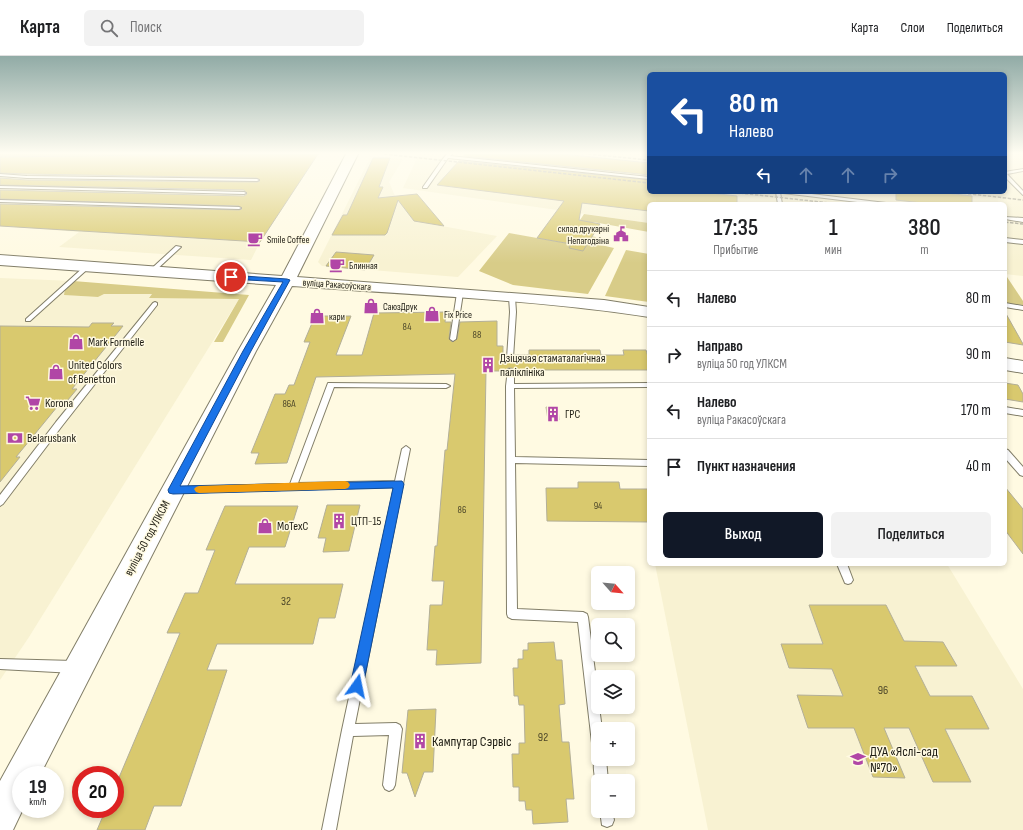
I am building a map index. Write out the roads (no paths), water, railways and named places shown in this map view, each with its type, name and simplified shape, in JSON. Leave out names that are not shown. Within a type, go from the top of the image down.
[{"type":"main road","name":"вуліца 50 год УЛКСМ","points":[[27,766],[247,351],[287,280],[333,190]]},
{"type":"main road","name":"вуліца Ракасоўскага","points":[[3,262],[88,266],[512,297],[604,305],[647,312]]},
{"type":"main road","points":[[1007,364],[1023,367]]},
{"type":"main road","name":"вуліца 50 год УЛКСМ","points":[[0,817],[12,795]]},
{"type":"lane","points":[[127,190],[244,193]]},
{"type":"lane","points":[[800,194],[869,202]]},
{"type":"lane","points":[[0,201],[239,208]]},
{"type":"lane","points":[[1007,218],[1023,220]]},
{"type":"lane","points":[[1007,240],[1023,242]]},
{"type":"lane","points":[[152,271],[178,247]]},
{"type":"lane","points":[[28,320],[88,266]]},
{"type":"lane","points":[[453,339],[460,293]]},
{"type":"lane","points":[[510,358],[513,312],[512,297]]},
{"type":"lane","points":[[0,502],[59,424],[155,304]]},
{"type":"lane","points":[[1007,305],[1023,308]]},
{"type":"lane","points":[[510,370],[512,614],[583,617],[596,722]]},
{"type":"lane","points":[[293,486],[331,385],[446,386]]},
{"type":"lane","points":[[510,386],[647,385]]},
{"type":"lane","points":[[1007,410],[1023,413]]},
{"type":"lane","points":[[329,830],[406,449]]},
{"type":"lane","points":[[1007,454],[1023,473]]},
{"type":"lane","points":[[511,460],[647,463]]},
{"type":"lane","points":[[173,490],[399,484]]},
{"type":"lane","points":[[843,566],[848,580]]},
{"type":"lane","points":[[0,664],[79,668]]},
{"type":"lane","points":[[348,730],[396,729],[389,785]]},
{"type":"railway","points":[[748,194],[821,202]]},
{"type":"railway","points":[[970,194],[1023,200]]},
{"type":"railway","points":[[1007,222],[1023,224]]},
{"type":"place","name":"склад друкарні Непагодзіна","points":[[621,234]]},
{"type":"place","name":"Smile Coffee","points":[[255,239]]},
{"type":"place","name":"Блинная","points":[[337,265]]},
{"type":"place","name":"СаюзДрук","points":[[371,306]]},
{"type":"place","name":"Fix Price","points":[[432,314]]},
{"type":"place","name":"кари","points":[[317,316]]},
{"type":"place","name":"Mark Formelle","points":[[76,342]]},
{"type":"place","name":"Дзіцячая стаматалагічная паліклініка","points":[[488,365]]},
{"type":"place","name":"United Colors of Benetton","points":[[56,372]]},
{"type":"place","name":"Korona","points":[[33,403]]},
{"type":"place","name":"ГРС","points":[[553,414]]},
{"type":"place","name":"Belarusbank","points":[[15,438]]},
{"type":"place","name":"ЦТП-15","points":[[339,521]]},
{"type":"place","name":"MoTexC","points":[[265,526]]},
{"type":"place","name":"Кампутар Сэрвіс","points":[[420,741]]},
{"type":"place","name":"ДУА «Яслі-сад №70»","points":[[858,759]]}]
